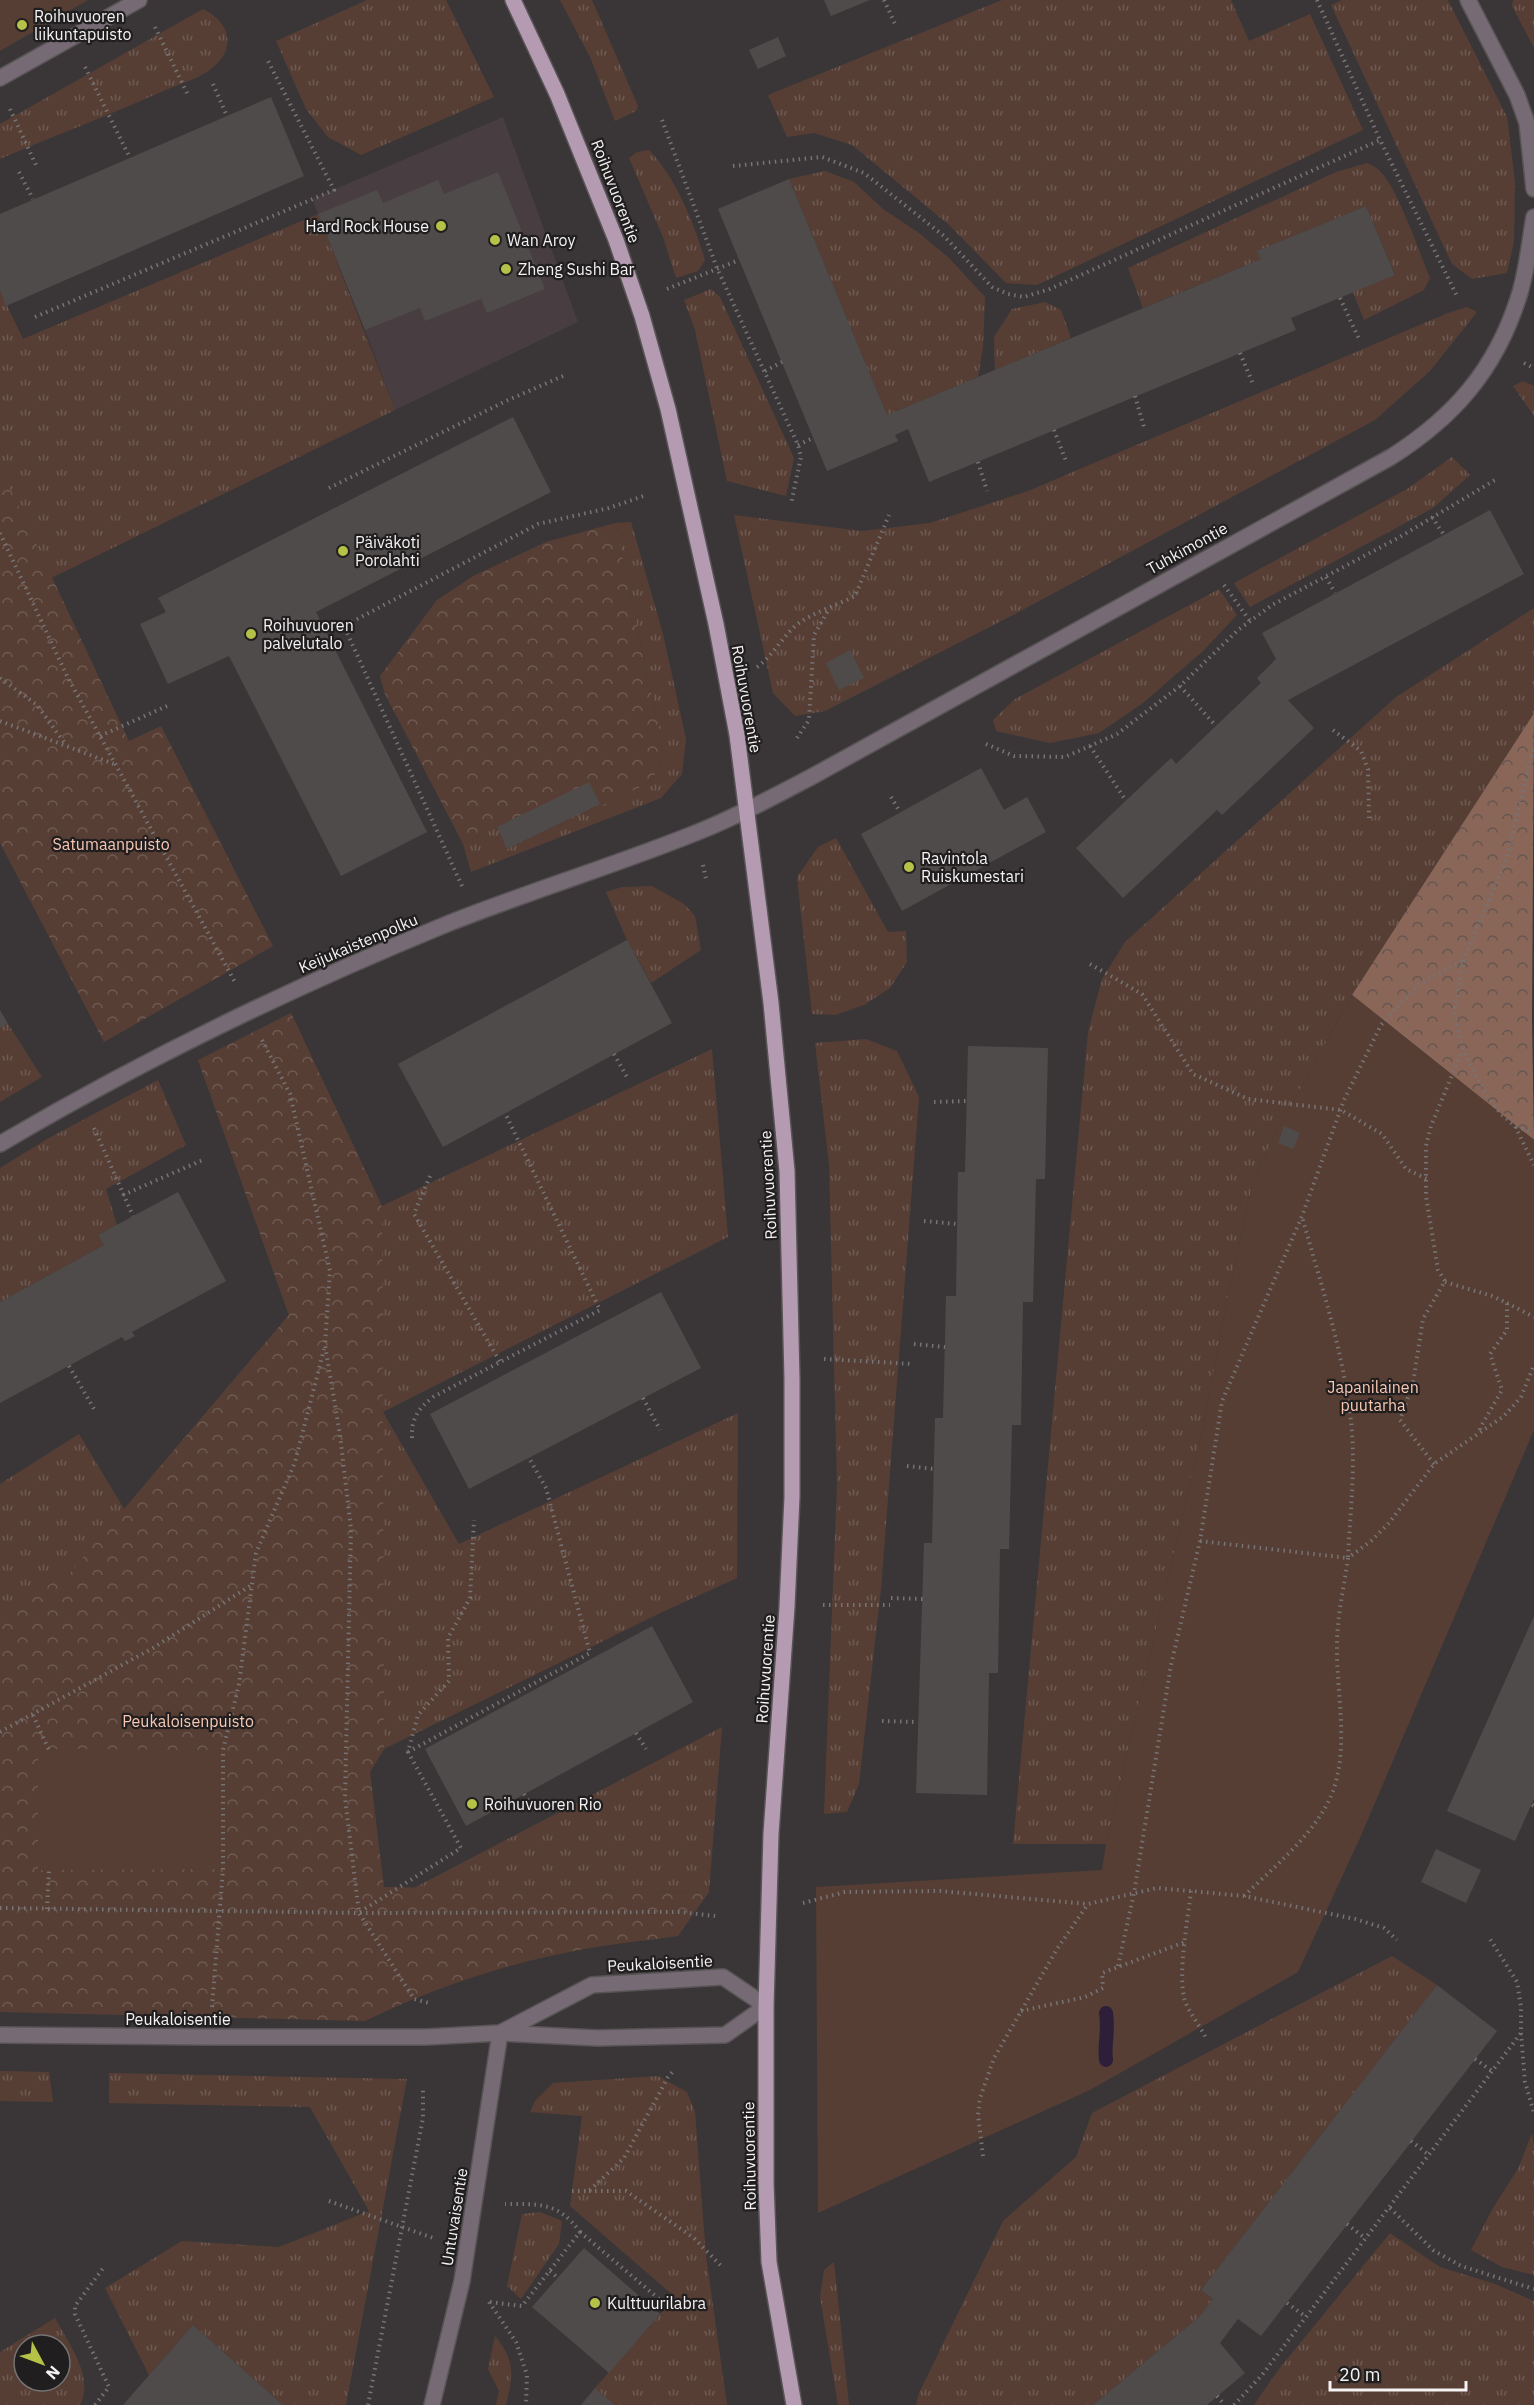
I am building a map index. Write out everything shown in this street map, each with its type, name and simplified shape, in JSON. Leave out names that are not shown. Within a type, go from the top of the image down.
[{"type":"main road","name":"Roihuvuorentie","points":[[513,0],[583,156],[642,316],[686,483],[737,735],[771,1003],[787,1171],[792,1379],[792,1497],[771,1834],[766,2007],[766,2183],[769,2262],[794,2405]]},
{"type":"street","points":[[0,78],[139,0]]},
{"type":"street","points":[[1468,0],[1517,95],[1527,123],[1534,189]]},
{"type":"street","name":"Tuhkimontie","points":[[745,811],[834,765],[1391,457],[1422,437],[1473,387],[1495,354],[1518,299],[1534,217]]},
{"type":"street","name":"Keijukaistenpolku","points":[[0,1144],[80,1097],[248,1011],[342,968],[450,923],[698,832],[745,811]]},
{"type":"street","name":"Peukaloisentie","points":[[0,2035],[426,2037],[500,2033],[597,2038],[725,2035],[766,2007],[723,1977],[592,1985],[500,2033]]},
{"type":"street","name":"Untuvaisentie","points":[[432,2405],[468,2249],[500,2033]]},
{"type":"path","points":[[884,0],[895,24]]},
{"type":"path","points":[[1317,0],[1380,140],[1457,296]]},
{"type":"path","points":[[155,27],[188,95]]},
{"type":"path","points":[[35,317],[334,190],[267,59]]},
{"type":"path","points":[[85,66],[130,158]]},
{"type":"path","points":[[213,84],[226,116]]},
{"type":"path","points":[[10,109],[36,165]]},
{"type":"path","points":[[662,120],[717,268],[798,445],[801,457],[791,504]]},
{"type":"path","points":[[733,166],[822,158],[864,173],[944,237],[992,287],[1008,294],[1024,297],[1050,289],[1380,140]]},
{"type":"path","points":[[19,172],[33,199]]},
{"type":"path","points":[[667,289],[739,260]]},
{"type":"path","points":[[1340,298],[1359,339]]},
{"type":"path","points":[[1240,352],[1253,384]]},
{"type":"path","points":[[765,371],[782,362]]},
{"type":"path","points":[[1522,362],[1534,368]]},
{"type":"path","points":[[329,488],[506,401],[563,376]]},
{"type":"path","points":[[1135,396],[1144,428]]},
{"type":"path","points":[[1054,430],[1066,461]]},
{"type":"path","points":[[798,445],[813,438]]},
{"type":"path","points":[[978,462],[987,491]]},
{"type":"path","points":[[986,744],[1014,756],[1065,757],[1117,734],[1180,686],[1250,621],[1272,605],[1326,577],[1495,480]]},
{"type":"path","points":[[462,886],[344,626],[538,524],[609,508],[646,495]]},
{"type":"path","points":[[757,667],[771,657],[780,640],[801,622],[855,596],[889,515]]},
{"type":"path","points":[[1432,517],[1444,535]]},
{"type":"path","points":[[0,533],[67,676],[235,982]]},
{"type":"path","points":[[1326,577],[1335,593]]},
{"type":"path","points":[[1221,580],[1250,621]]},
{"type":"path","points":[[797,738],[809,720],[814,635],[829,609]]},
{"type":"path","points":[[0,678],[38,705],[67,746]]},
{"type":"path","points":[[1180,686],[1216,726]]},
{"type":"path","points":[[100,736],[167,706]]},
{"type":"path","points":[[0,721],[115,765]]},
{"type":"path","points":[[1333,730],[1361,751],[1368,769],[1369,818]]},
{"type":"path","points":[[1090,746],[1126,801]]},
{"type":"path","points":[[1534,750],[1508,858],[1463,961],[1454,1012],[1463,1050],[1486,1095],[1501,1114],[1515,1126],[1534,1132]]},
{"type":"path","points":[[891,797],[900,812]]},
{"type":"path","points":[[1118,1966],[1134,1893],[1171,1665],[1200,1541],[1222,1401],[1302,1216],[1341,1110],[1381,1025],[1419,984],[1463,961]]},
{"type":"path","points":[[1090,964],[1142,994],[1193,1074],[1248,1100],[1341,1110],[1382,1134],[1406,1169],[1427,1179]]},
{"type":"path","points":[[209,2037],[223,1869],[223,1750],[239,1684],[256,1552],[295,1461],[325,1345],[330,1271],[290,1094],[258,1033]]},
{"type":"path","points":[[1463,1050],[1431,1126],[1426,1146],[1426,1196],[1438,1270],[1445,1281],[1492,1296],[1534,1317]]},
{"type":"path","points":[[614,1054],[627,1077]]},
{"type":"path","points":[[80,1097],[133,1216]]},
{"type":"path","points":[[934,1102],[967,1101]]},
{"type":"path","points":[[412,1438],[412,1426],[418,1409],[433,1397],[600,1310],[505,1113]]},
{"type":"path","points":[[1515,1126],[1534,1165]]},
{"type":"path","points":[[123,1194],[205,1159]]},
{"type":"path","points":[[430,1176],[414,1214],[500,1362]]},
{"type":"path","points":[[1244,1896],[1292,1851],[1324,1808],[1337,1780],[1341,1745],[1336,1642],[1348,1558],[1354,1459],[1351,1421],[1337,1340],[1302,1216]]},
{"type":"path","points":[[924,1221],[957,1224]]},
{"type":"path","points":[[1434,1464],[1400,1420],[1413,1383],[1423,1318],[1445,1281]]},
{"type":"path","points":[[1480,1434],[1480,1428],[1502,1390],[1490,1354],[1507,1330],[1507,1304]]},
{"type":"path","points":[[914,1344],[945,1347]]},
{"type":"path","points":[[325,1345],[340,1435],[351,1529],[345,1798],[359,1912],[414,1999],[429,2003]]},
{"type":"path","points":[[824,1359],[912,1364]]},
{"type":"path","points":[[1200,1541],[1348,1558],[1371,1541],[1389,1523],[1434,1464],[1504,1416],[1521,1397],[1534,1365]]},
{"type":"path","points":[[69,1366],[94,1409]]},
{"type":"path","points":[[643,1398],[660,1430]]},
{"type":"path","points":[[408,1752],[590,1653],[546,1488],[530,1458]]},
{"type":"path","points":[[907,1466],[934,1469]]},
{"type":"path","points":[[359,1912],[461,1848],[408,1752],[418,1715],[449,1681],[448,1638],[470,1598],[474,1520]]},
{"type":"path","points":[[0,1732],[153,1648],[251,1585]]},
{"type":"path","points":[[891,1598],[923,1599]]},
{"type":"path","points":[[823,1605],[890,1605]]},
{"type":"path","points":[[33,1715],[50,1750]]},
{"type":"path","points":[[882,1721],[917,1722]]},
{"type":"path","points":[[636,1733],[646,1749]]},
{"type":"path","points":[[524,1794],[532,1806]]},
{"type":"path","points":[[47,1909],[49,1870]]},
{"type":"path","points":[[803,1904],[845,1892],[940,1891],[1088,1904],[1157,1888],[1244,1896],[1355,1919],[1384,1928],[1397,1940]]},
{"type":"path","points":[[1191,1892],[1185,1942],[1183,1979],[1185,2000],[1206,2038]]},
{"type":"path","points":[[982,2156],[978,2115],[980,2098],[994,2058],[1057,1949],[1088,1904]]},
{"type":"path","points":[[0,1908],[359,1912],[680,1912],[715,1916]]},
{"type":"path","points":[[1490,1939],[1517,1982],[1526,2082],[1534,2113]]},
{"type":"path","points":[[1021,2011],[1085,1997],[1103,1988],[1102,1973],[1185,1942]]},
{"type":"path","points":[[1234,2405],[1262,2375],[1521,2033]]},
{"type":"path","points":[[1475,2059],[1492,2071]]},
{"type":"path","points":[[589,2192],[624,2158],[668,2077],[679,2064]]},
{"type":"path","points":[[368,2405],[423,2118],[423,2089]]},
{"type":"path","points":[[1411,2141],[1429,2155]]},
{"type":"path","points":[[572,2191],[626,2192],[694,2238],[723,2268]]},
{"type":"path","points":[[329,2201],[403,2229],[468,2249]]},
{"type":"path","points":[[505,2204],[543,2204],[558,2210],[572,2221],[580,2232],[659,2299],[652,2307]]},
{"type":"path","points":[[1390,2208],[1433,2250],[1461,2266],[1534,2289]]},
{"type":"path","points":[[1347,2224],[1366,2239]]},
{"type":"path","points":[[490,2302],[522,2306],[580,2232]]},
{"type":"path","points":[[95,2405],[109,2387],[75,2314],[75,2306],[104,2267]]},
{"type":"path","points":[[550,2271],[558,2278]]},
{"type":"path","points":[[462,2281],[490,2302],[516,2342],[527,2375],[526,2405]]},
{"type":"path","points":[[1287,2303],[1306,2317]]},
{"type":"path","points":[[1217,2396],[1225,2405]]},
{"type":"shaded area","points":[[503,117],[578,322],[395,410],[312,199]]},
{"type":"green space","name":"Roihuvuoren liikuntapuisto","points":[[0,0],[88,0],[0,51]]},
{"type":"green space","points":[[367,0],[446,0],[494,97],[361,155],[328,137],[306,109],[276,41]]},
{"type":"green space","points":[[560,0],[592,0],[638,106],[636,111],[615,121],[590,57]]},
{"type":"green space","points":[[1002,0],[1231,0],[1249,41],[1310,14],[1363,130],[1037,285],[1006,283],[948,224],[852,145],[814,133],[787,137],[768,95]]},
{"type":"green space","points":[[1342,0],[1448,0],[1507,117],[1515,182],[1514,241],[1507,273],[1472,279],[1452,264],[1331,5]]},
{"type":"green space","points":[[1513,0],[1534,0],[1534,48],[1512,6]]},
{"type":"green space","points":[[203,9],[220,21],[227,37],[225,53],[211,69],[193,79],[0,159],[0,124]]},
{"type":"green space","points":[[649,150],[676,187],[705,260],[698,271],[676,278],[663,237],[629,158],[637,152]]},
{"type":"green space","points":[[1367,163],[1378,169],[1386,178],[1400,205],[1430,278],[1424,290],[1364,320],[1353,292],[1395,274],[1366,206],[1258,251],[1261,259],[1143,308],[1128,268],[1336,172]]},
{"type":"green space","points":[[825,171],[854,182],[883,209],[919,233],[949,258],[985,297],[983,347],[978,377],[887,415],[789,179]]},
{"type":"green space","points":[[318,214],[395,410],[39,584],[0,506],[0,291],[23,339]]},
{"type":"green space","points":[[711,289],[720,297],[794,458],[786,496],[727,481],[695,330],[684,300]]},
{"type":"green space","points":[[1045,302],[1061,310],[1071,338],[995,370],[994,337],[1012,309]]},
{"type":"green space","points":[[1467,307],[1477,312],[1430,371],[1375,420],[1015,614],[825,711],[795,716],[773,693],[734,515],[862,531],[930,523],[1028,491],[1448,313]]},
{"type":"green space","points":[[1523,381],[1534,386],[1534,416],[1513,386]]},
{"type":"green space","points":[[1452,457],[1470,475],[1433,508],[1250,607],[1234,583],[1407,489]]},
{"type":"green space","name":"Satumaanpuisto","points":[[0,467],[129,741],[161,726],[273,946],[104,1042],[0,843]]},
{"type":"green space","points":[[631,522],[663,634],[686,739],[682,774],[661,798],[471,872],[463,844],[497,827],[507,849],[645,785],[660,769],[662,742],[615,523]]},
{"type":"green space","points":[[615,523],[662,742],[660,769],[645,785],[507,849],[497,827],[463,844],[385,694],[380,676],[437,600],[475,575],[546,542]]},
{"type":"green space","points":[[1219,589],[1237,615],[1203,651],[1143,703],[1099,733],[1050,743],[996,731],[993,720],[1015,699]]},
{"type":"green space","points":[[1534,608],[1534,713],[1352,995],[1273,1138],[1253,1181],[1226,1305],[1204,1423],[1106,1844],[1013,1844],[1088,1032],[1102,979],[1125,942],[1396,697]]},
{"type":"green space","points":[[1534,713],[1532,1021],[1534,1140],[1352,995]]},
{"type":"green space","points":[[836,838],[888,932],[906,931],[907,962],[890,988],[864,1005],[835,1015],[812,1014],[797,877],[818,847]]},
{"type":"green space","points":[[652,886],[684,904],[695,916],[701,950],[651,983],[627,940],[606,892],[622,887]]},
{"type":"green space","name":"Japanilainen puutarha","points":[[1352,995],[1534,1140],[1534,1430],[1360,1838],[1298,1972],[1090,2090],[818,2213],[816,1887],[1102,1870],[1106,1844],[1204,1423],[1226,1305],[1253,1181],[1273,1138]]},
{"type":"green space","points":[[291,1013],[382,1206],[712,1049],[728,1237],[383,1412],[459,1544],[738,1413],[737,1578],[658,1614],[384,1749],[360,1734]]},
{"type":"green space","name":"Peukaloisenpuisto","points":[[291,1013],[382,1207],[384,1749],[370,1772],[384,1887],[709,1892],[678,1936],[613,1944],[520,1963],[441,1988],[365,2021],[0,2012],[0,1610],[68,1575],[289,1315],[198,1060]]},
{"type":"green space","points":[[8,1024],[42,1077],[0,1102],[0,1028]]},
{"type":"green space","points":[[866,1039],[897,1051],[919,1097],[881,1589],[859,1784],[847,1812],[824,1814],[837,1484],[829,1165],[815,1043]]},
{"type":"green space","points":[[198,1060],[312,1332],[0,1722],[0,1484],[79,1434],[124,1509],[289,1315]]},
{"type":"green space","points":[[158,1080],[186,1145],[106,1189],[117,1225],[98,1235],[104,1245],[0,1302],[0,1168],[47,1139]]},
{"type":"green space","points":[[722,1727],[709,1892],[414,1888]]},
{"type":"green space","points":[[38,1750],[223,1750],[223,1869],[38,1870]]},
{"type":"green space","points":[[1392,1956],[1437,1985],[1201,2290],[1213,2299],[1199,2317],[1093,2405],[916,2405],[919,2393],[1003,2221],[1076,2157],[1092,2113]]},
{"type":"green space","points":[[0,2071],[49,2072],[53,2102],[0,2101]]},
{"type":"green space","points":[[109,2073],[407,2079],[346,2405],[283,2405],[193,2325],[149,2375],[105,2288],[182,2241],[279,2247],[369,2211],[310,2107],[109,2103]]},
{"type":"green space","points":[[658,2076],[687,2092],[695,2112],[706,2256],[727,2405],[615,2405],[595,2388],[675,2297],[570,2206],[582,2116],[530,2112],[535,2101],[553,2083]]},
{"type":"green space","points":[[1532,2133],[1534,2146],[1534,2275],[1502,2267],[1471,2250],[1493,2208],[1519,2167]]},
{"type":"green space","points":[[540,2212],[562,2221],[559,2244],[521,2299],[507,2286],[522,2214]]},
{"type":"green space","points":[[1390,2233],[1440,2267],[1495,2284],[1534,2301],[1534,2405],[1254,2405],[1279,2369]]},
{"type":"green space","points":[[834,2262],[849,2405],[838,2405],[820,2297],[824,2270]]},
{"type":"green space","points":[[55,2318],[64,2333],[31,2333]]},
{"type":"green space","points":[[495,2336],[510,2361],[511,2376],[506,2405],[496,2405],[499,2391],[488,2369]]},
{"type":"green space","points":[[12,2345],[12,2393],[72,2393],[72,2347],[84,2383],[84,2394],[80,2405],[0,2405],[0,2352]]},
{"type":"building","points":[[824,0],[870,0],[831,16]]},
{"type":"building","points":[[778,37],[786,56],[758,69],[749,50]]},
{"type":"building","points":[[271,97],[304,176],[6,306],[0,291],[0,214]]},
{"type":"building","points":[[498,172],[545,289],[487,313],[481,299],[425,321],[420,308],[365,330],[318,214],[377,190],[383,203],[438,180],[444,194]]},
{"type":"building","points":[[789,179],[887,415],[1261,259],[1257,251],[1366,206],[1395,275],[1291,318],[1296,330],[929,482],[908,429],[895,435],[898,441],[827,471],[718,209]]},
{"type":"building","name":"Roihuvuoren palvelutalo","points":[[513,417],[551,492],[316,612],[427,832],[341,876],[229,656],[168,684],[140,624],[166,612],[158,598]]},
{"type":"building","points":[[1490,510],[1524,574],[1288,700],[1314,728],[1222,815],[1217,810],[1123,898],[1076,848],[1171,758],[1176,764],[1261,683],[1257,678],[1276,659],[1262,633]]},
{"type":"building","points":[[850,650],[864,678],[839,690],[826,663]]},
{"type":"building","points":[[981,768],[1004,810],[1027,797],[1046,832],[902,911],[861,834]]},
{"type":"building","points":[[589,782],[600,804],[507,849],[497,827]]},
{"type":"building","points":[[627,940],[672,1023],[443,1147],[398,1064]]},
{"type":"building","points":[[0,1010],[8,1024],[0,1028]]},
{"type":"building","points":[[968,1046],[1048,1048],[1045,1179],[1036,1179],[1033,1302],[1023,1302],[1021,1425],[1012,1425],[1009,1549],[1000,1549],[998,1673],[989,1673],[987,1795],[916,1793],[924,1543],[932,1543],[935,1418],[943,1418],[946,1296],[956,1296],[958,1172],[965,1172]]},
{"type":"building","points":[[1284,1126],[1300,1133],[1293,1149],[1278,1143]]},
{"type":"building","points":[[178,1192],[226,1281],[132,1332],[135,1336],[125,1341],[122,1337],[0,1403],[0,1302],[104,1245],[98,1235]]},
{"type":"building","points":[[661,1292],[701,1368],[469,1489],[430,1414]]},
{"type":"building","points":[[1534,1616],[1534,1799],[1515,1841],[1447,1811]]},
{"type":"building","points":[[652,1626],[693,1702],[466,1826],[425,1749]]},
{"type":"building","points":[[1436,1849],[1481,1870],[1466,1903],[1421,1882]]},
{"type":"building","points":[[1437,1985],[1497,2031],[1261,2336],[1238,2319],[1220,2343],[1245,2373],[1207,2405],[1093,2405],[1199,2317],[1213,2299],[1201,2290]]},
{"type":"building","points":[[584,2248],[660,2314],[609,2373],[532,2307]]},
{"type":"building","points":[[193,2325],[283,2405],[123,2405]]},
{"type":"building","points":[[595,2388],[615,2405],[581,2405]]},
{"type":"waterway","points":[[1106,2013],[1106,2060]]},
{"type":"place","name":"Roihuvuoren liikuntapuisto","points":[[22,25]]},
{"type":"place","name":"Hard Rock House","points":[[441,226]]},
{"type":"place","name":"Wan Aroy","points":[[495,240]]},
{"type":"place","name":"Zheng Sushi Bar","points":[[506,269]]},
{"type":"place","name":"Päiväkoti Porolahti","points":[[343,551]]},
{"type":"place","name":"Roihuvuoren palvelutalo","points":[[251,634]]},
{"type":"place","name":"Ravintola Ruiskumestari","points":[[909,867]]},
{"type":"place","name":"Roihuvuoren Rio","points":[[472,1804]]},
{"type":"place","name":"Kulttuurilabra","points":[[595,2303]]}]
